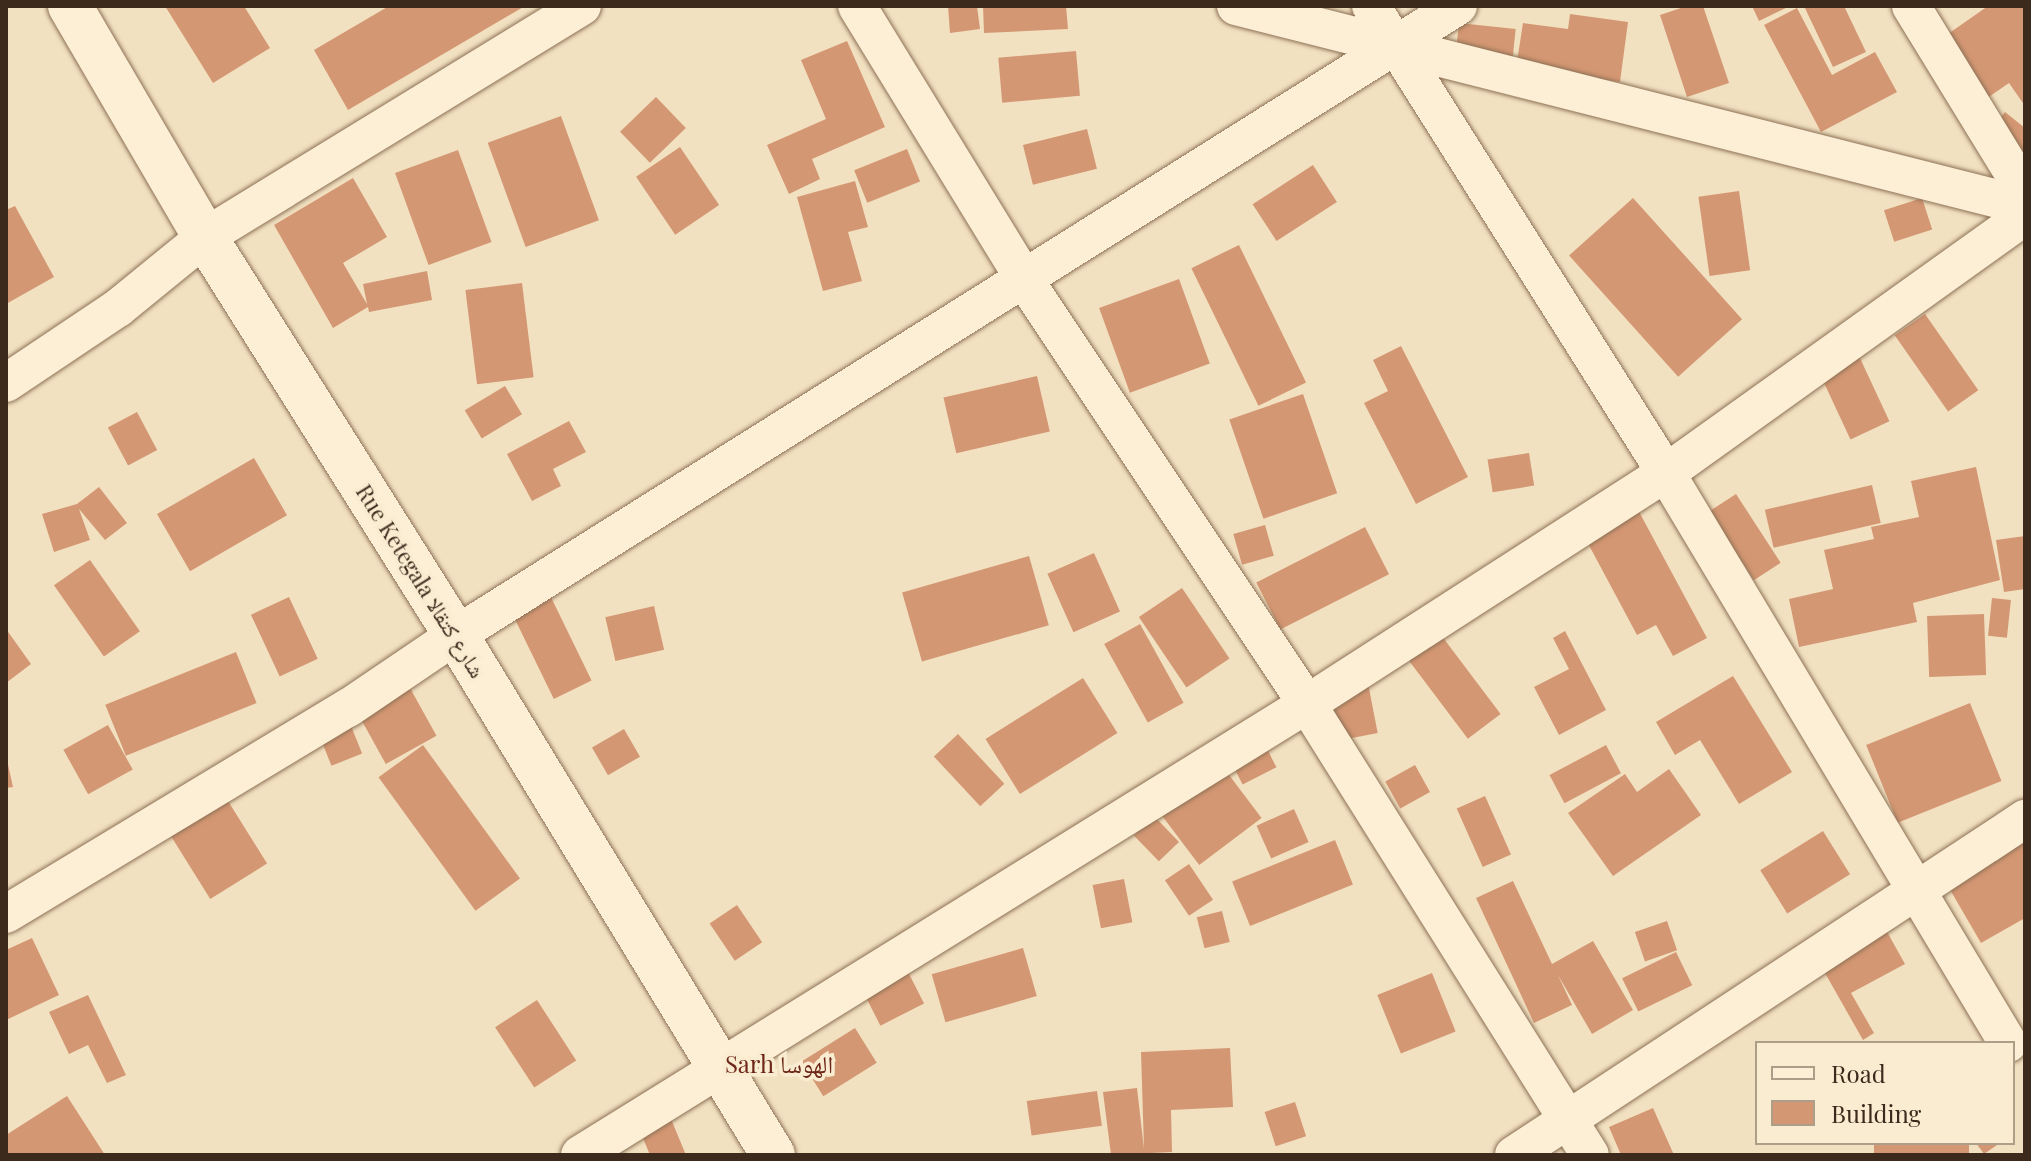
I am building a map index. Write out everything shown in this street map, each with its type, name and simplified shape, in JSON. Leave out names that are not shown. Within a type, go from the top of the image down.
[{"type":"street","name":"Rue Ketegala شارع كتقالا","points":[[70,6],[205,237],[456,635],[773,1155]]},
{"type":"street","points":[[6,383],[118,308],[205,237],[582,6]]},
{"type":"street","points":[[857,6],[1024,279],[1307,704],[1590,1155]]},
{"type":"street","points":[[1236,6],[2025,206]]},
{"type":"street","points":[[1371,6],[1666,473],[2007,1041]]},
{"type":"street","points":[[6,914],[348,708],[456,635],[1458,6]]},
{"type":"street","points":[[1911,6],[2025,192]]},
{"type":"street","points":[[580,1155],[1307,704],[1666,473],[2025,216]]},
{"type":"street","points":[[1514,1155],[2025,819]]},
{"type":"building","points":[[165,6],[244,6],[270,48],[213,83]]},
{"type":"building","points":[[389,6],[525,6],[348,110],[314,50]]},
{"type":"building","points":[[948,6],[977,6],[980,29],[950,33]]},
{"type":"building","points":[[983,6],[1066,6],[1068,29],[984,33]]},
{"type":"building","points":[[1687,6],[1703,6],[1729,83],[1687,97],[1660,15]]},
{"type":"building","points":[[1752,6],[1790,6],[1759,21]]},
{"type":"building","points":[[1804,6],[1844,6],[1866,52],[1833,67]]},
{"type":"building","points":[[1988,6],[2025,6],[2025,106],[2009,83],[1980,103],[1938,41]]},
{"type":"building","points":[[1797,8],[1832,75],[1875,52],[1897,92],[1821,132],[1764,25]]},
{"type":"building","points":[[1570,14],[1628,22],[1620,82],[1516,68],[1523,23],[1568,29]]},
{"type":"building","points":[[1459,23],[1516,29],[1513,58],[1456,52]]},
{"type":"building","points":[[847,41],[885,127],[812,159],[820,179],[789,194],[767,145],[826,119],[801,60]]},
{"type":"building","points":[[1076,51],[1080,96],[1002,103],[998,58]]},
{"type":"building","points":[[656,97],[686,128],[650,163],[620,132]]},
{"type":"building","points":[[2005,112],[2025,128],[2025,185],[1977,147]]},
{"type":"building","points":[[561,116],[599,220],[526,247],[488,143]]},
{"type":"building","points":[[1087,129],[1097,169],[1033,185],[1023,145]]},
{"type":"building","points":[[680,147],[719,205],[675,235],[636,177]]},
{"type":"building","points":[[907,149],[920,181],[867,203],[854,170]]},
{"type":"building","points":[[458,150],[492,242],[429,265],[395,173]]},
{"type":"building","points":[[1313,165],[1337,202],[1277,241],[1253,204]]},
{"type":"building","points":[[353,178],[387,237],[343,263],[367,304],[363,284],[427,271],[432,300],[369,312],[368,307],[333,328],[274,225]]},
{"type":"building","points":[[855,181],[868,227],[848,232],[862,281],[823,291],[797,197]]},
{"type":"building","points":[[1739,191],[1750,270],[1710,276],[1698,197]]},
{"type":"building","points":[[1633,198],[1742,319],[1678,377],[1569,256]]},
{"type":"building","points":[[1922,198],[1932,229],[1894,242],[1884,210]]},
{"type":"building","points":[[15,206],[54,277],[6,304],[6,210]]},
{"type":"building","points":[[1239,245],[1306,383],[1258,406],[1191,268]]},
{"type":"building","points":[[1179,279],[1210,364],[1130,393],[1099,308]]},
{"type":"building","points":[[522,283],[534,377],[477,384],[465,290]]},
{"type":"building","points":[[1925,314],[1978,390],[1948,411],[1895,335]]},
{"type":"building","points":[[1401,346],[1468,477],[1416,504],[1364,403],[1388,391],[1373,360]]},
{"type":"building","points":[[1859,356],[1889,421],[1850,439],[1820,374]]},
{"type":"building","points":[[1037,376],[1050,432],[956,453],[943,398]]},
{"type":"building","points":[[505,386],[522,414],[482,438],[465,410]]},
{"type":"building","points":[[1303,394],[1337,493],[1263,519],[1229,419]]},
{"type":"building","points":[[137,412],[157,450],[128,465],[108,427]]},
{"type":"building","points":[[569,421],[586,452],[553,469],[561,486],[532,501],[507,454]]},
{"type":"building","points":[[1529,453],[1534,486],[1493,492],[1488,460]]},
{"type":"building","points":[[254,458],[287,515],[190,571],[157,514]]},
{"type":"building","points":[[1976,467],[2000,580],[1913,603],[1917,622],[1799,647],[1789,599],[1833,589],[1824,550],[1874,539],[1871,527],[1919,517],[1911,481]]},
{"type":"building","points":[[1872,485],[1881,523],[1774,548],[1765,510]]},
{"type":"building","points":[[99,487],[127,523],[105,540],[79,509],[90,540],[54,552],[42,514],[77,504]]},
{"type":"building","points":[[1736,494],[1781,563],[1754,580],[1709,511]]},
{"type":"building","points":[[1637,508],[1707,638],[1673,656],[1656,625],[1637,635],[1584,536]]},
{"type":"building","points":[[1265,525],[1274,556],[1242,565],[1233,534]]},
{"type":"building","points":[[1365,527],[1389,574],[1280,630],[1256,582]]},
{"type":"building","points":[[2025,536],[2025,589],[2004,592],[1996,540]]},
{"type":"building","points":[[1094,553],[1120,611],[1073,632],[1047,574]]},
{"type":"building","points":[[1029,556],[1049,625],[922,662],[902,592]]},
{"type":"building","points":[[90,560],[140,631],[104,657],[54,585]]},
{"type":"building","points":[[546,587],[592,680],[554,699],[508,605]]},
{"type":"building","points":[[1182,588],[1230,658],[1186,688],[1139,617]]},
{"type":"building","points":[[289,597],[318,659],[280,676],[251,615]]},
{"type":"building","points":[[1992,598],[2011,600],[2007,638],[1988,636]]},
{"type":"building","points":[[654,606],[664,650],[615,661],[605,617]]},
{"type":"building","points":[[1984,614],[1986,675],[1929,677],[1927,616]]},
{"type":"building","points":[[1140,624],[1184,703],[1148,723],[1104,644]]},
{"type":"building","points":[[1435,627],[1501,714],[1468,739],[1402,652]]},
{"type":"building","points":[[6,629],[31,664],[6,683]]},
{"type":"building","points":[[1565,631],[1606,710],[1559,735],[1534,687],[1569,669],[1553,638]]},
{"type":"building","points":[[236,652],[257,703],[126,756],[105,705]]},
{"type":"building","points":[[1733,676],[1792,772],[1739,804],[1700,740],[1675,755],[1656,722]]},
{"type":"building","points":[[1083,678],[1117,733],[1020,794],[985,739]]},
{"type":"building","points":[[1367,678],[1378,733],[1340,740],[1330,685]]},
{"type":"building","points":[[405,679],[437,736],[386,764],[354,707]]},
{"type":"building","points":[[1970,703],[2001,781],[1898,823],[1866,745]]},
{"type":"building","points":[[349,721],[362,753],[332,766],[318,733]]},
{"type":"building","points":[[108,725],[133,770],[88,794],[63,750]]},
{"type":"building","points":[[624,729],[640,757],[608,775],[592,748]]},
{"type":"building","points":[[958,734],[1004,784],[980,806],[934,757]]},
{"type":"building","points":[[1261,737],[1276,767],[1243,785],[1227,754]]},
{"type":"building","points":[[423,745],[520,878],[475,911],[379,777]]},
{"type":"building","points":[[1606,745],[1621,773],[1565,803],[1549,775]]},
{"type":"building","points":[[1217,759],[1262,818],[1199,865],[1155,806]]},
{"type":"building","points":[[6,761],[13,787],[6,788]]},
{"type":"building","points":[[1415,765],[1430,792],[1400,809],[1385,781]]},
{"type":"building","points":[[1669,769],[1701,815],[1613,876],[1568,813],[1625,774],[1637,792]]},
{"type":"building","points":[[213,777],[267,864],[210,899],[156,813]]},
{"type":"building","points":[[1485,796],[1511,854],[1483,867],[1457,809]]},
{"type":"building","points":[[1294,809],[1309,842],[1271,859],[1257,826]]},
{"type":"building","points":[[1154,816],[1179,842],[1159,861],[1134,835]]},
{"type":"building","points":[[1823,831],[1850,874],[1787,913],[1760,870]]},
{"type":"building","points":[[2025,836],[2025,918],[1981,943],[1945,881]]},
{"type":"building","points":[[1335,840],[1353,885],[1250,926],[1232,882]]},
{"type":"building","points":[[1189,864],[1213,900],[1189,916],[1165,880]]},
{"type":"building","points":[[1124,879],[1132,922],[1101,928],[1093,885]]},
{"type":"building","points":[[1513,881],[1552,964],[1593,941],[1633,1010],[1592,1034],[1558,975],[1572,1005],[1534,1023],[1476,898]]},
{"type":"building","points":[[737,905],[762,942],[735,961],[710,923]]},
{"type":"building","points":[[1222,911],[1230,942],[1205,948],[1197,917]]},
{"type":"building","points":[[1667,921],[1677,950],[1645,961],[1635,932]]},
{"type":"building","points":[[1886,930],[1905,964],[1851,993],[1874,1033],[1863,1040],[1821,966]]},
{"type":"building","points":[[32,938],[59,995],[6,1020],[6,950]]},
{"type":"building","points":[[1023,948],[1037,996],[945,1022],[932,974]]},
{"type":"building","points":[[1676,952],[1692,985],[1638,1012],[1622,978]]},
{"type":"building","points":[[905,966],[924,1003],[880,1026],[861,988]]},
{"type":"building","points":[[1432,973],[1456,1031],[1401,1054],[1377,995]]},
{"type":"building","points":[[88,995],[126,1075],[107,1083],[88,1045],[69,1054],[49,1012]]},
{"type":"building","points":[[537,1000],[576,1060],[534,1088],[495,1027]]},
{"type":"building","points":[[855,1028],[877,1063],[823,1096],[802,1061]]},
{"type":"building","points":[[1230,1048],[1233,1107],[1171,1110],[1172,1152],[1111,1155],[1103,1092],[1137,1088],[1144,1149],[1141,1052]]},
{"type":"building","points":[[1097,1091],[1102,1126],[1032,1136],[1027,1101]]},
{"type":"building","points":[[67,1096],[105,1155],[6,1155],[6,1135]]},
{"type":"building","points":[[1295,1102],[1306,1136],[1276,1146],[1265,1112]]},
{"type":"building","points":[[666,1107],[686,1155],[650,1155],[635,1119]]},
{"type":"building","points":[[1653,1108],[1674,1155],[1621,1155],[1609,1127]]},
{"type":"building","points":[[1874,1145],[1969,1145],[1969,1155],[1874,1155]]},
{"type":"building","points":[[1977,1145],[1997,1145],[1984,1154]]},
{"type":"district","name":"Sarh الهوسا","points":[[779,1064]]}]
